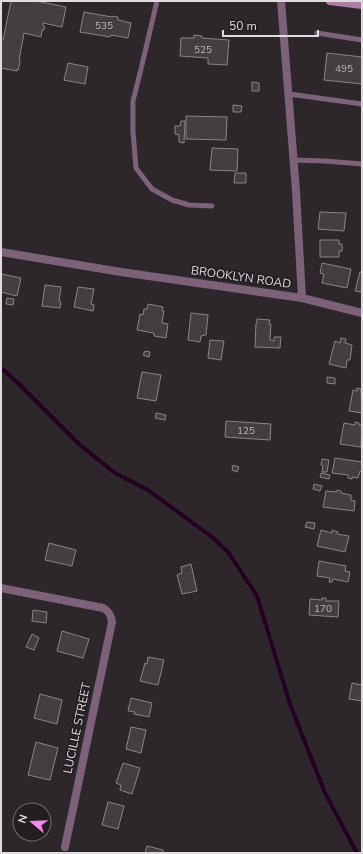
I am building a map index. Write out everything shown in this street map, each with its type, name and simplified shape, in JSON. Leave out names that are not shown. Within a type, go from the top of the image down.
[{"type":"main road","points":[[330,1],[362,5]]},
{"type":"street","name":"BROOKLYN ROAD","points":[[1,252],[121,272],[302,298],[294,160],[281,1]]},
{"type":"street","points":[[302,298],[362,313]]},
{"type":"street","name":"LUCILLE STREET","points":[[1,588],[103,608],[110,614],[112,622],[65,847]]},
{"type":"lane","points":[[157,1],[133,101],[136,168],[152,189],[172,200],[189,205],[212,206]]},
{"type":"lane","points":[[317,34],[362,40]]},
{"type":"lane","points":[[289,94],[362,104]]},
{"type":"lane","points":[[294,160],[362,164]]},
{"type":"building","points":[[11,1],[36,1],[66,7],[62,27],[43,23],[43,26],[45,27],[44,30],[42,30],[41,37],[24,33],[19,60],[20,63],[17,71],[1,68],[1,40],[3,40]]},
{"type":"building","points":[[84,12],[118,17],[118,20],[131,23],[128,38],[111,35],[110,37],[80,32]]},
{"type":"building","points":[[194,35],[202,36],[202,38],[229,40],[227,65],[208,64],[208,58],[180,56],[181,38],[194,38]]},
{"type":"building","points":[[327,53],[362,57],[362,84],[324,80]]},
{"type":"building","points":[[68,63],[88,67],[85,84],[64,80]]},
{"type":"building","points":[[252,82],[259,83],[259,91],[252,91]]},
{"type":"building","points":[[233,105],[242,106],[241,112],[233,112]]},
{"type":"building","points":[[186,116],[227,117],[226,140],[186,139]]},
{"type":"building","points":[[181,121],[185,121],[184,143],[179,142],[179,135],[175,134],[175,126],[180,126]]},
{"type":"building","points":[[212,148],[238,149],[237,171],[210,170]]},
{"type":"building","points":[[235,173],[246,173],[246,183],[234,183]]},
{"type":"building","points":[[320,212],[346,213],[344,231],[318,229]]},
{"type":"building","points":[[320,240],[339,240],[339,244],[342,244],[342,251],[339,251],[339,257],[320,257]]},
{"type":"building","points":[[322,263],[351,269],[347,288],[322,283],[324,274],[320,273]]},
{"type":"building","points":[[360,272],[362,272],[362,292],[355,291]]},
{"type":"building","points":[[1,274],[21,278],[17,296],[1,292]]},
{"type":"building","points":[[45,285],[61,287],[59,301],[61,302],[60,308],[42,306]]},
{"type":"building","points":[[78,287],[94,289],[91,304],[94,305],[93,311],[74,307]]},
{"type":"building","points":[[7,298],[14,299],[13,305],[6,304]]},
{"type":"building","points":[[148,304],[163,307],[162,311],[164,311],[162,323],[168,324],[166,338],[154,336],[154,333],[137,330],[140,314],[143,315],[144,309],[147,309]]},
{"type":"building","points":[[191,313],[208,315],[206,335],[201,336],[200,342],[188,340]]},
{"type":"building","points":[[257,319],[270,320],[270,340],[274,341],[274,337],[281,337],[280,348],[255,347]]},
{"type":"building","points":[[341,338],[346,339],[345,343],[352,345],[350,360],[347,360],[346,368],[329,364],[335,341],[340,343]]},
{"type":"building","points":[[210,340],[224,341],[221,360],[208,358]]},
{"type":"building","points":[[145,351],[150,352],[149,357],[143,355]]},
{"type":"building","points":[[142,372],[161,375],[156,401],[137,398]]},
{"type":"building","points":[[327,377],[335,378],[335,384],[327,383]]},
{"type":"building","points":[[357,388],[361,389],[362,413],[349,411],[353,390],[357,391]]},
{"type":"building","points":[[156,413],[166,415],[165,420],[155,418]]},
{"type":"building","points":[[226,421],[271,424],[270,440],[225,437]]},
{"type":"building","points":[[355,422],[362,425],[361,447],[340,444],[344,423],[355,425]]},
{"type":"building","points":[[335,458],[362,462],[362,472],[360,471],[358,478],[352,477],[352,479],[348,478],[348,475],[332,473]]},
{"type":"building","points":[[322,459],[329,460],[327,472],[322,472]]},
{"type":"building","points":[[233,465],[239,467],[237,472],[232,470]]},
{"type":"building","points":[[321,473],[330,475],[329,479],[320,477]]},
{"type":"building","points":[[314,484],[322,486],[320,491],[313,489]]},
{"type":"building","points":[[337,490],[341,491],[341,493],[351,495],[351,500],[355,501],[354,511],[323,507],[326,491],[337,492]]},
{"type":"building","points":[[307,522],[315,523],[314,529],[305,527]]},
{"type":"building","points":[[321,530],[332,533],[332,530],[338,532],[337,534],[349,536],[345,552],[317,546]]},
{"type":"building","points":[[49,543],[76,550],[72,566],[45,560]]},
{"type":"building","points":[[319,561],[346,566],[345,571],[350,572],[348,582],[333,579],[332,582],[329,582],[330,578],[317,576]]},
{"type":"building","points":[[191,564],[197,591],[182,594],[177,575],[182,573],[181,567]]},
{"type":"building","points":[[322,598],[326,598],[326,601],[339,601],[338,617],[309,615],[310,599],[322,600]]},
{"type":"building","points":[[33,610],[47,612],[46,623],[32,621]]},
{"type":"building","points":[[62,631],[89,639],[83,658],[57,651]]},
{"type":"building","points":[[32,634],[39,638],[34,650],[26,647]]},
{"type":"building","points":[[148,657],[164,660],[158,685],[140,681],[145,663],[147,664]]},
{"type":"building","points":[[352,683],[362,685],[362,701],[349,699]]},
{"type":"building","points":[[40,694],[62,700],[57,724],[34,718]]},
{"type":"building","points":[[131,698],[152,703],[149,717],[134,714],[135,712],[128,711]]},
{"type":"building","points":[[131,727],[146,730],[141,753],[126,749]]},
{"type":"building","points":[[36,742],[58,748],[50,780],[28,775]]},
{"type":"building","points":[[123,763],[140,768],[132,794],[120,790],[121,785],[116,783]]},
{"type":"building","points":[[108,802],[124,806],[118,829],[102,825]]},
{"type":"building","points":[[147,846],[163,850],[163,853],[145,853]]},
{"type":"waterway","points":[[1,368],[80,445],[115,473],[148,490],[212,537],[228,552],[257,596],[290,704],[325,793],[357,853]]}]
